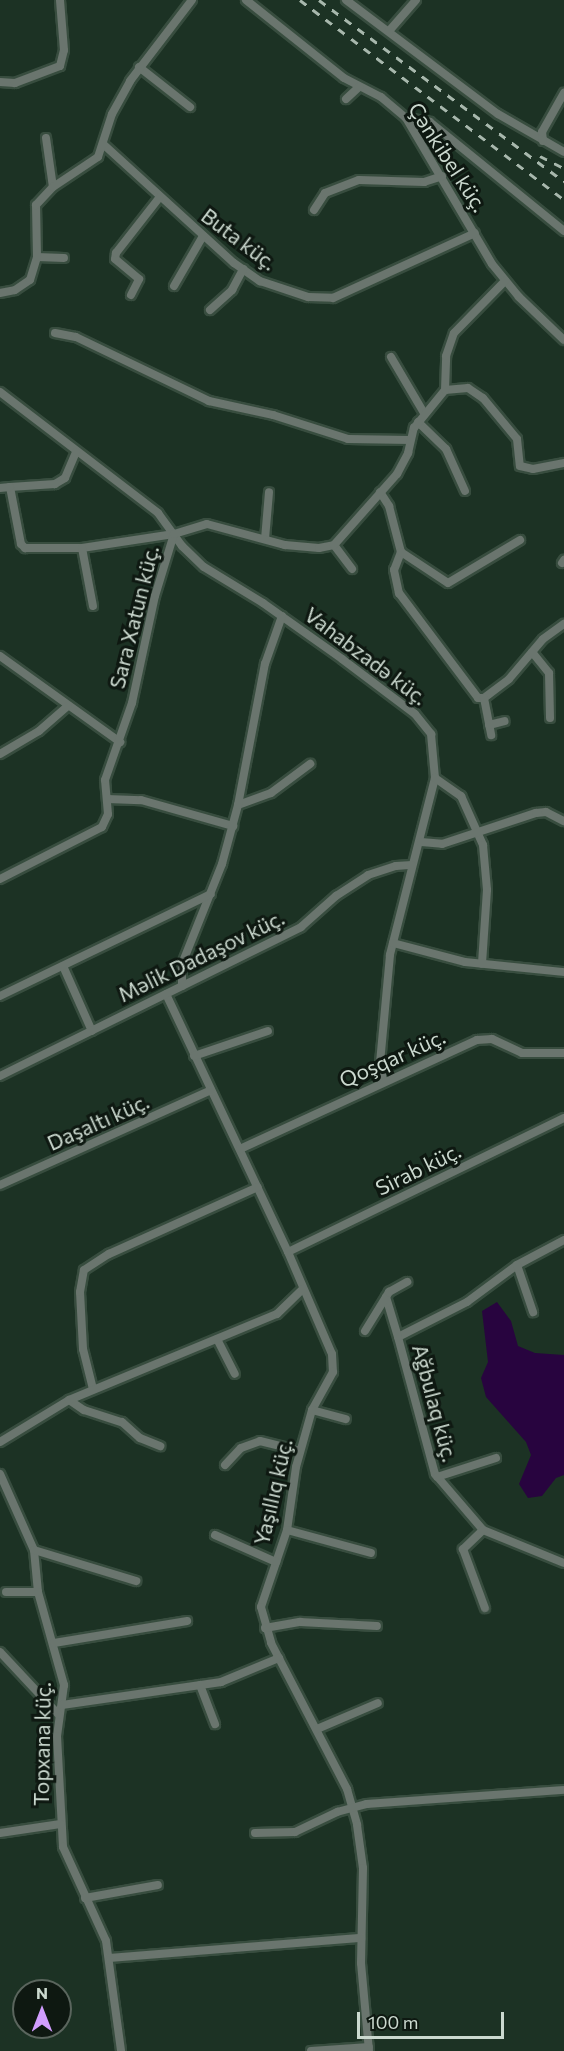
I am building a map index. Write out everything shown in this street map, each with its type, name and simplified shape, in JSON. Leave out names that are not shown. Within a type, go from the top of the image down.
[{"type":"street","points":[[0,82],[15,83],[60,66],[64,50],[60,0]]},
{"type":"street","points":[[0,293],[15,290],[30,280],[37,257],[34,212],[42,196],[91,163],[103,144],[112,114],[139,67],[192,0]]},
{"type":"street","name":"Çənkibel küç.","points":[[246,0],[359,87],[381,96],[406,118],[506,282],[564,340]]},
{"type":"street","points":[[346,0],[498,114],[564,152]]},
{"type":"street","points":[[389,31],[416,0]]},
{"type":"street","points":[[139,67],[190,107]]},
{"type":"street","points":[[346,99],[359,87]]},
{"type":"street","points":[[543,141],[542,132],[564,93]]},
{"type":"street","points":[[406,118],[430,122],[564,231]]},
{"type":"street","points":[[46,138],[53,187]]},
{"type":"street","name":"Buta küç.","points":[[103,144],[159,198],[243,269],[275,287],[325,299],[363,281],[399,271],[476,233]]},
{"type":"street","points":[[314,210],[325,193],[359,180],[424,182],[442,176]]},
{"type":"street","points":[[131,295],[139,279],[116,259],[116,253],[159,198]]},
{"type":"street","points":[[174,286],[203,236]]},
{"type":"street","points":[[37,257],[64,258]]},
{"type":"street","points":[[210,310],[232,290],[243,269]]},
{"type":"street","points":[[352,569],[334,545],[397,474],[418,422],[445,390],[448,342],[506,282]]},
{"type":"street","points":[[55,333],[76,337],[209,401],[273,415],[348,439],[410,440]]},
{"type":"street","points":[[391,357],[424,413]]},
{"type":"street","points":[[445,390],[468,388],[483,398],[513,432],[520,466],[533,469],[564,463]]},
{"type":"street","name":"Vahabzadə küç.","points":[[0,392],[158,513],[204,567],[282,616],[424,723],[434,748],[435,778],[421,842],[412,865],[393,943],[380,1062],[383,1081]]},
{"type":"street","points":[[418,422],[450,455],[465,490]]},
{"type":"street","points":[[0,488],[55,484],[64,478],[76,452]]},
{"type":"street","points":[[10,487],[21,544],[25,549],[82,548],[174,534]]},
{"type":"street","points":[[265,539],[269,492]]},
{"type":"street","points":[[380,492],[389,506],[402,552],[394,570],[399,593],[474,695],[484,698]]},
{"type":"street","name":"Sara Xatun küç.","points":[[0,879],[90,836],[102,827],[108,814],[105,780],[120,742],[174,534],[207,524],[303,548],[334,545]]},
{"type":"street","points":[[402,552],[448,583],[520,540]]},
{"type":"street","points":[[82,548],[93,606]]},
{"type":"street","points":[[182,986],[182,964],[211,894],[233,826],[265,664],[282,616]]},
{"type":"street","points":[[484,698],[509,679],[532,652],[564,624]]},
{"type":"street","points":[[532,652],[549,673],[550,718]]},
{"type":"street","points":[[0,656],[120,742]]},
{"type":"street","points":[[484,698],[491,735]]},
{"type":"street","points":[[0,754],[39,731],[68,706]]},
{"type":"street","points":[[489,725],[505,721]]},
{"type":"street","points":[[238,805],[271,794],[310,764]]},
{"type":"street","points":[[435,778],[460,796],[479,833],[487,890],[482,963]]},
{"type":"street","points":[[107,799],[141,801],[233,826]]},
{"type":"street","points":[[421,842],[442,844],[536,813],[546,812],[564,821]]},
{"type":"street","name":"Məlik Dadaşov küç.","points":[[0,1076],[301,927],[336,896],[368,875],[381,869],[412,865]]},
{"type":"street","points":[[0,996],[211,894]]},
{"type":"street","points":[[393,943],[445,958],[564,972]]},
{"type":"street","points":[[63,966],[92,1031]]},
{"type":"street","name":"Yaşıllıq küç.","points":[[166,994],[288,1252],[333,1365],[312,1410],[300,1451],[287,1530],[262,1600],[265,1628],[317,1728],[352,1806],[363,1868],[361,1938],[369,2049]]},
{"type":"street","points":[[195,1056],[268,1031]]},
{"type":"street","name":"Qoşqar küç.","points":[[240,1149],[383,1081],[484,1038],[522,1053],[564,1053]]},
{"type":"street","name":"Daşaltı küç.","points":[[0,1185],[211,1090]]},
{"type":"street","name":"Sirab küç.","points":[[288,1252],[564,1118]]},
{"type":"street","points":[[93,1389],[83,1349],[80,1292],[84,1270],[109,1254],[258,1187]]},
{"type":"street","name":"Ağbulaq küç.","points":[[564,1240],[517,1265],[467,1302],[398,1337],[429,1462],[437,1477],[483,1530],[564,1563]]},
{"type":"street","points":[[517,1265],[533,1312]]},
{"type":"street","points":[[366,1331],[386,1297],[407,1282]]},
{"type":"street","points":[[0,1442],[69,1400],[277,1314],[303,1289]]},
{"type":"street","points":[[386,1297],[398,1337]]},
{"type":"street","points":[[217,1338],[235,1374]]},
{"type":"street","points":[[69,1400],[84,1410],[122,1422],[140,1438],[160,1446]]},
{"type":"street","points":[[312,1410],[346,1419]]},
{"type":"street","points":[[225,1465],[241,1448],[260,1441],[300,1451]]},
{"type":"street","points":[[437,1477],[496,1458]]},
{"type":"street","name":"Topxana küç.","points":[[0,1474],[34,1550],[38,1592],[64,1685],[59,1714],[60,1824],[69,1866],[110,1958],[121,2051]]},
{"type":"street","points":[[287,1530],[371,1553]]},
{"type":"street","points":[[483,1530],[463,1549],[485,1608]]},
{"type":"street","points":[[215,1535],[276,1562]]},
{"type":"street","points":[[34,1550],[136,1581]]},
{"type":"street","points":[[6,1592],[38,1592]]},
{"type":"street","points":[[54,1643],[187,1621]]},
{"type":"street","points":[[265,1628],[300,1622],[376,1626]]},
{"type":"street","points":[[0,1652],[59,1714]]},
{"type":"street","points":[[62,1705],[200,1685],[235,1677],[279,1658]]},
{"type":"street","points":[[200,1685],[215,1724]]},
{"type":"street","points":[[317,1728],[378,1703]]},
{"type":"street","points":[[255,1833],[295,1832],[352,1806],[564,1790]]},
{"type":"street","points":[[0,1833],[60,1824]]},
{"type":"street","points":[[85,1898],[158,1885]]},
{"type":"street","points":[[110,1958],[361,1938]]},
{"type":"street","points":[[311,2051],[369,2049]]},
{"type":"shaded area","points":[[497,1302],[511,1321],[518,1346],[535,1353],[564,1355],[564,1475],[556,1478],[542,1496],[528,1498],[519,1484],[531,1455],[526,1442],[486,1397],[481,1378],[488,1362],[482,1311]]},
{"type":"railway","points":[[300,0],[564,200]]},
{"type":"railway","points":[[319,0],[564,181]]},
{"type":"railway","points":[[540,156],[564,168]]}]
